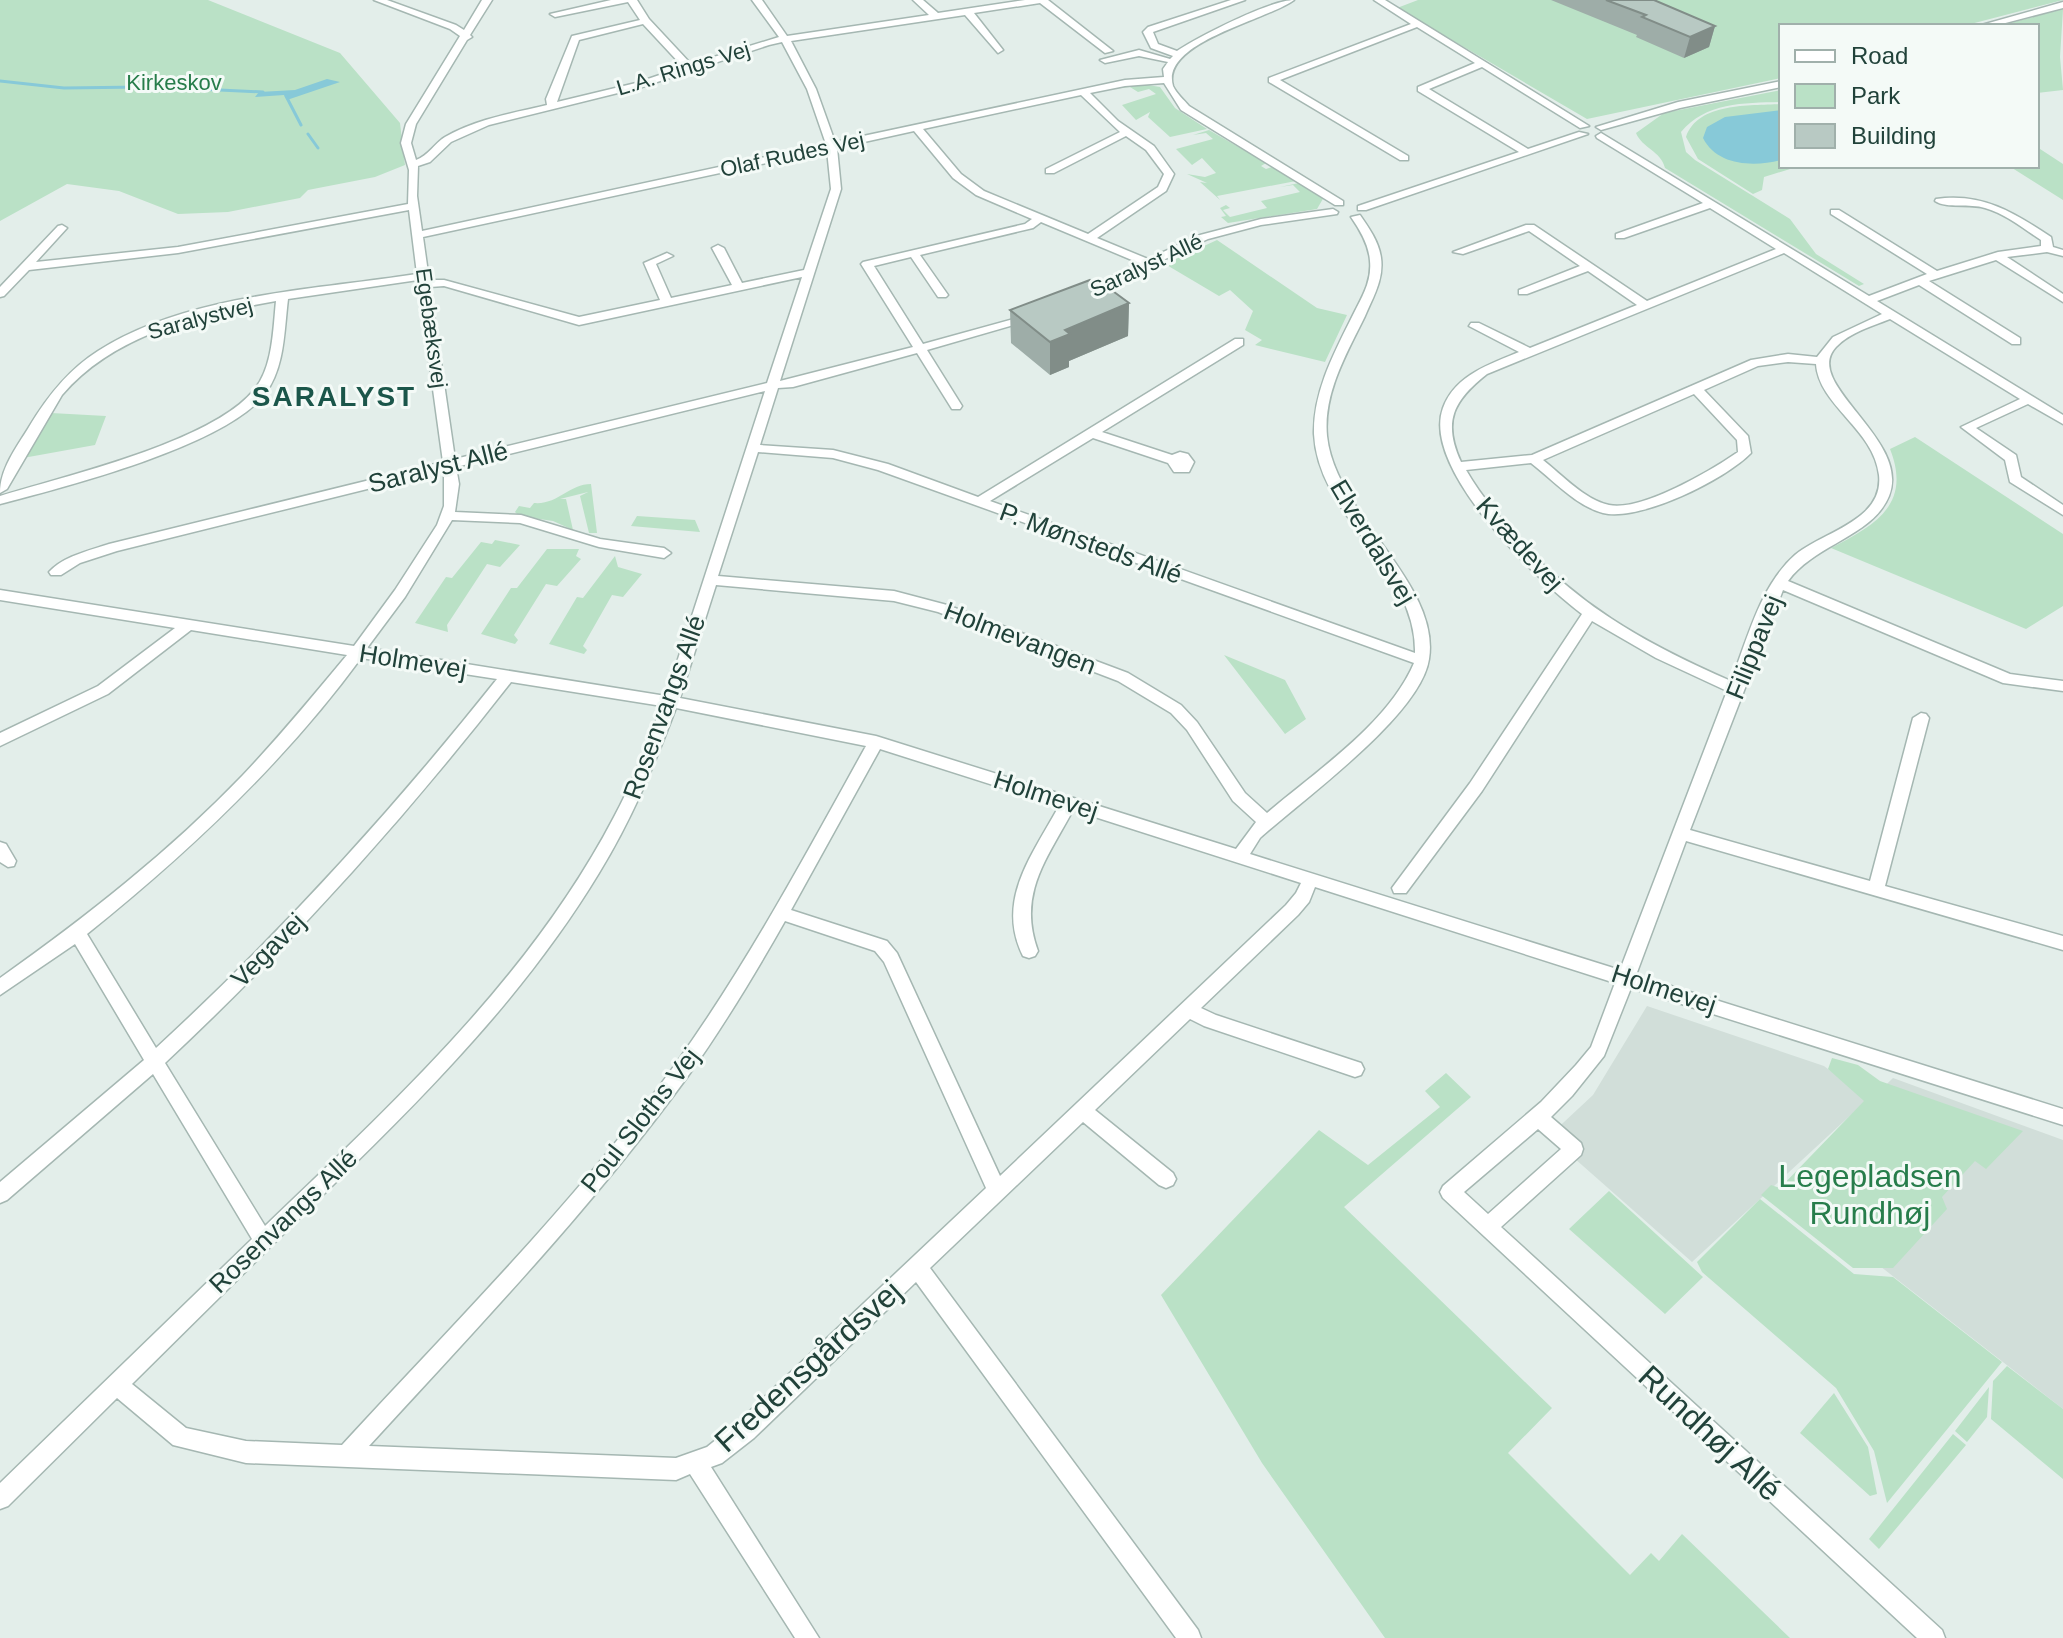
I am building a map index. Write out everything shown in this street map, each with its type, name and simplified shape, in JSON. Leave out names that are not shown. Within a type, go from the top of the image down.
[{"type":"street","points":[[379,0],[453,27],[467,37]]},
{"type":"street","name":"Egebæksvej","points":[[449,516],[452,494],[450,464],[414,206],[412,165],[406,143],[411,124],[477,22],[487,0]]},
{"type":"street","points":[[555,14],[625,0]]},
{"type":"street","points":[[632,0],[645,21],[690,69]]},
{"type":"street","name":"Rosenvangs Allé","points":[[0,1498],[439,1067],[547,939],[616,831],[646,767],[671,702],[836,189],[834,145],[785,37],[757,0]]},
{"type":"street","points":[[918,0],[936,16]]},
{"type":"street","name":"L.A. Rings Vej","points":[[412,165],[467,130],[690,69],[785,37],[1028,1],[1042,0],[1107,56],[1139,53],[1174,58]]},
{"type":"street","points":[[1174,58],[1154,46],[1148,32],[1151,29],[1240,0]]},
{"type":"street","points":[[1379,0],[1584,130],[1601,132],[1678,105],[1779,84]]},
{"type":"street","points":[[1286,1],[1263,15],[1203,37],[1174,58],[1167,80],[1185,108],[1336,207],[1359,212],[1528,153],[1584,130]]},
{"type":"street","points":[[1991,24],[2063,5]]},
{"type":"street","points":[[968,12],[998,50]]},
{"type":"street","points":[[552,105],[551,99],[575,38],[645,21]]},
{"type":"street","points":[[453,27],[477,22]]},
{"type":"street","points":[[1404,158],[1272,80],[1418,24]]},
{"type":"street","points":[[1482,64],[1421,89],[1528,153]]},
{"type":"street","name":"Olaf Rudes Vej","points":[[418,235],[1125,83],[1167,80]]},
{"type":"street","points":[[1083,92],[1161,159],[1169,178],[1162,189],[1091,237]]},
{"type":"street","points":[[916,127],[971,188],[1148,263]]},
{"type":"street","points":[[1050,171],[1127,132]]},
{"type":"street","points":[[1601,132],[1711,204],[2063,420]]},
{"type":"street","points":[[1940,201],[1978,200],[1994,204],[2047,239],[2047,247]]},
{"type":"street","points":[[1620,236],[1711,204]]},
{"type":"street","points":[[25,267],[178,250],[414,206]]},
{"type":"street","name":"Saralyst Allé","points":[[1066,303],[1148,263],[1229,229],[1336,207]]},
{"type":"street","name":"Elverdalsvej","points":[[1359,212],[1374,252],[1375,276],[1322,400],[1321,441],[1340,496],[1407,594],[1423,632],[1422,661]]},
{"type":"street","points":[[1835,212],[1936,275]]},
{"type":"street","points":[[956,406],[867,267],[870,261],[1029,226],[1041,217]]},
{"type":"street","points":[[1459,252],[1530,227],[1645,305]]},
{"type":"street","points":[[0,294],[62,228]]},
{"type":"street","points":[[1868,300],[1919,280],[1999,257],[2047,247],[2063,253]]},
{"type":"street","points":[[718,248],[739,287]]},
{"type":"street","name":"Kvædevej","points":[[1737,689],[1645,647],[1590,613],[1534,568],[1455,467],[1446,434],[1452,400],[1459,389],[1483,371],[1785,249]]},
{"type":"street","points":[[913,252],[942,295]]},
{"type":"street","points":[[667,256],[650,263],[667,303]]},
{"type":"street","points":[[1999,257],[2063,299]]},
{"type":"street","points":[[1523,292],[1589,267]]},
{"type":"street","name":"Saralystvej","points":[[0,489],[67,382],[108,350],[144,331],[223,307],[424,280],[579,321],[810,272]]},
{"type":"street","points":[[1919,280],[2016,341]]},
{"type":"street","points":[[0,500],[194,437],[238,414],[258,394],[271,372],[276,357],[282,299]]},
{"type":"street","name":"Saralyst Allé","points":[[56,572],[75,560],[114,547],[776,380],[789,384],[996,330],[1045,313]]},
{"type":"street","points":[[1455,467],[1534,459],[1767,360],[1821,361],[1828,348],[1839,339],[1892,314]]},
{"type":"street","points":[[1475,326],[1529,352]]},
{"type":"street","points":[[979,502],[1239,342]]},
{"type":"street","name":"Filippavej","points":[[1629,978],[1779,583],[1803,555],[1860,522],[1877,507],[1884,491],[1886,466],[1881,451],[1872,434],[1827,383],[1821,361]]},
{"type":"street","points":[[1534,459],[1604,509],[1623,512],[1647,506],[1745,453],[1743,439],[1696,389]]},
{"type":"street","points":[[2029,399],[1967,427],[2011,458],[2015,479],[2063,511]]},
{"type":"street","points":[[1092,433],[1173,460]]},
{"type":"street","name":"P. Mønsteds Allé","points":[[753,448],[845,457],[1422,661]]},
{"type":"street","points":[[0,988],[77,933],[156,870],[230,801],[303,721],[356,652],[449,516],[521,519],[599,543],[664,553]]},
{"type":"street","name":"Holmevangen","points":[[710,580],[865,591],[907,598],[1123,677],[1176,709],[1192,726],[1239,797],[1266,822]]},
{"type":"street","points":[[1779,583],[2008,679],[2063,686]]},
{"type":"street","name":"Holmevej","points":[[0,595],[671,702],[876,742],[2063,1117]]},
{"type":"street","points":[[1400,888],[1476,787],[1590,613]]},
{"type":"street","points":[[0,740],[103,690],[189,625]]},
{"type":"street","points":[[1240,856],[1248,840],[1266,822],[1392,709],[1416,678],[1422,661]]},
{"type":"street","name":"Vegavej","points":[[0,1194],[154,1060],[318,900],[445,756],[507,677]]},
{"type":"street","points":[[1876,889],[1921,718]]},
{"type":"street","name":"Poul Sloths Vej","points":[[346,1456],[583,1195],[638,1129],[721,1011],[876,742]]},
{"type":"street","points":[[1029,951],[1020,925],[1026,888],[1069,802]]},
{"type":"street","points":[[1682,834],[2063,943]]},
{"type":"street","name":"Fredensgårdsvej","points":[[116,1384],[181,1437],[246,1452],[676,1469],[714,1455],[746,1430],[1292,910],[1303,897],[1311,878]]},
{"type":"street","points":[[780,913],[868,939],[881,946],[891,958],[997,1191]]},
{"type":"street","points":[[77,933],[263,1240]]},
{"type":"street","name":"Rundhøj Allé","points":[[1629,978],[1598,1051],[1586,1069],[1450,1192],[1934,1638]]},
{"type":"street","points":[[1188,1009],[1210,1021],[1355,1069]]},
{"type":"street","points":[[1082,1110],[1166,1179]]},
{"type":"street","points":[[1487,1227],[1574,1149],[1536,1116]]},
{"type":"street","points":[[917,1267],[1190,1638]]},
{"type":"street","points":[[695,1462],[808,1638]]},
{"type":"shaded area","points":[[1647,1006],[1824,1066],[1868,1099],[1692,1262],[1549,1136],[1593,1095]]},
{"type":"shaded area","points":[[1893,1078],[2063,1140],[2063,1409],[1780,1188]]},
{"type":"green space","name":"Kirkeskov","points":[[0,0],[208,0],[340,53],[400,123],[405,165],[375,177],[308,190],[300,198],[228,212],[178,214],[119,191],[67,184],[0,221]]},
{"type":"green space","points":[[1418,0],[2063,0],[1971,24],[1779,24],[1779,78],[1587,119],[1397,8]]},
{"type":"green space","points":[[2063,9],[2060,57],[2063,90],[2039,93],[2039,24],[2007,24]]},
{"type":"green space","points":[[1142,84],[1160,87],[1175,108],[1207,129],[1170,137],[1148,117],[1150,112],[1136,120],[1122,105],[1156,94],[1149,89],[1138,92],[1130,87],[1113,89]]},
{"type":"green space","points":[[1779,90],[1779,102],[1726,106],[1691,122],[1681,132],[1686,152],[1790,219],[1816,254],[1864,284],[1859,286],[1665,168],[1660,157],[1636,133],[1664,113]]},
{"type":"green space","points":[[1779,104],[1779,168],[1793,168],[1764,177],[1762,190],[1753,194],[1698,159],[1686,137],[1702,117],[1741,106]]},
{"type":"green space","points":[[1209,130],[1266,163],[1261,166],[1266,169],[1272,167],[1296,181],[1217,196],[1220,200],[1200,182],[1207,183],[1187,174],[1205,177],[1216,173],[1202,158],[1192,165],[1176,149],[1213,139],[1206,133],[1193,135]]},
{"type":"green space","points":[[2039,148],[2063,164],[2063,200],[2012,168],[2039,168]]},
{"type":"green space","points":[[1299,183],[1324,197],[1317,209],[1228,223],[1221,217],[1226,216],[1220,208],[1226,205],[1230,208],[1223,210],[1230,217],[1267,208],[1261,201],[1300,192],[1293,185],[1280,187]]},
{"type":"green space","points":[[1217,240],[1317,308],[1347,315],[1325,362],[1255,345],[1262,340],[1245,330],[1253,311],[1230,290],[1219,296],[1165,264]]},
{"type":"green space","points":[[51,413],[106,416],[95,445],[23,458]]},
{"type":"green space","points":[[1915,437],[2063,534],[2063,606],[2026,629],[1831,548],[1862,531],[1885,511],[1893,499],[1896,485],[1896,468],[1890,449]]},
{"type":"green space","points":[[591,484],[597,533],[589,533],[580,496],[588,492],[560,499],[566,499],[573,530],[553,521],[519,516],[515,512],[519,506],[530,508],[534,503],[550,501],[576,487]]},
{"type":"green space","points":[[637,516],[695,520],[700,532],[631,526]]},
{"type":"green space","points":[[495,540],[520,545],[500,567],[487,564],[447,625],[448,632],[415,623],[446,577],[452,578],[481,542],[492,544]]},
{"type":"green space","points":[[547,549],[579,549],[576,556],[581,559],[557,586],[546,584],[514,635],[518,640],[515,644],[481,634],[511,588],[517,588]]},
{"type":"green space","points":[[615,556],[618,567],[642,574],[623,597],[612,595],[583,646],[587,650],[584,654],[549,644],[577,597],[583,598]]},
{"type":"green space","points":[[1224,655],[1285,680],[1306,719],[1285,734]]},
{"type":"green space","name":"Legepladsen Rundhøj","points":[[1832,1058],[1858,1065],[1880,1081],[2023,1131],[1986,1169],[1975,1161],[1942,1197],[1947,1209],[1893,1268],[1853,1268],[1761,1195],[1771,1185],[1780,1188],[1864,1101],[1828,1069]]},
{"type":"green space","points":[[1446,1073],[1471,1097],[1344,1207],[1552,1408],[1508,1453],[1630,1575],[1651,1553],[1659,1561],[1682,1534],[1790,1638],[1385,1638],[1262,1463],[1161,1295],[1319,1130],[1368,1165],[1440,1107],[1425,1091]]},
{"type":"green space","points":[[1609,1191],[1703,1277],[1665,1314],[1569,1229]]},
{"type":"green space","points":[[1760,1199],[1854,1274],[1893,1277],[2002,1362],[1887,1503],[1874,1451],[1836,1388],[1702,1272],[1697,1262]]},
{"type":"green space","points":[[2007,1366],[2063,1409],[2063,1479],[1991,1419],[1993,1381]]},
{"type":"green space","points":[[1989,1387],[1987,1417],[1967,1442],[1955,1431]]},
{"type":"green space","points":[[1834,1393],[1868,1447],[1877,1494],[1870,1496],[1800,1433]]},
{"type":"green space","points":[[1953,1434],[1966,1445],[1879,1549],[1869,1539]]},
{"type":"water","points":[[327,79],[340,82],[287,100],[284,95],[255,97],[259,92],[295,90]]},
{"type":"water","points":[[1779,110],[1779,160],[1737,162],[1717,154],[1703,138],[1707,127],[1725,117]]},
{"type":"building","points":[[1606,0],[1654,0],[1715,26],[1690,37]]},
{"type":"building","points":[[1090,280],[1100,288],[1106,286],[1129,303],[1065,330],[1070,334],[1050,342],[1010,310]]},
{"type":"waterway","points":[[0,81],[64,88],[142,87]]},
{"type":"waterway","points":[[157,87],[263,92]]},
{"type":"waterway","points":[[286,96],[301,125]]},
{"type":"waterway","points":[[308,134],[318,148]]},
{"type":"district","name":"SARALYST","points":[[334,396]]}]
